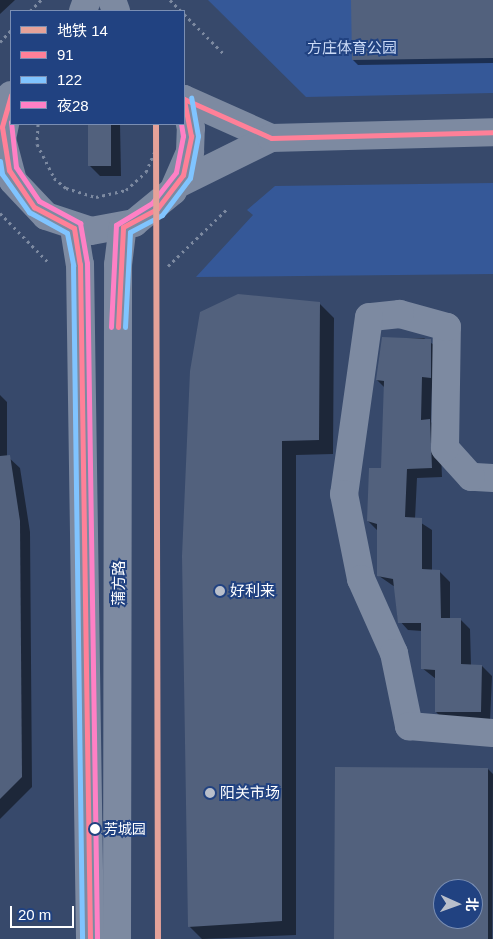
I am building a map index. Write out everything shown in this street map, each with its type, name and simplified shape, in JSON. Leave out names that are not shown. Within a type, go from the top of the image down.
[{"type":"street","points":[[185,99],[271,138]]},
{"type":"street","points":[[6,104],[2,139],[4,168],[24,196],[40,212],[74,228],[123,227],[157,209],[178,184],[271,138],[493,132]]},
{"type":"street","points":[[178,184],[191,136],[185,104]]},
{"type":"street","name":"蒲方路","points":[[117,939],[118,265],[123,227]]},
{"type":"street","points":[[74,228],[80,264],[90,939]]},
{"type":"street","points":[[493,478],[470,477],[445,448],[447,327],[400,314],[369,317],[344,494],[361,579],[394,653],[409,726],[493,733]]},
{"type":"path","points":[[31,10],[40,0]]},
{"type":"path","points":[[170,0],[180,10]]},
{"type":"path","points":[[185,15],[225,55]]},
{"type":"path","points":[[0,42],[10,31]]},
{"type":"path","points":[[38,125],[37,144],[54,178],[66,188],[96,197],[126,190],[146,172],[156,148],[156,125]]},
{"type":"path","points":[[168,266],[226,210]]},
{"type":"path","points":[[0,213],[49,264]]},
{"type":"green space","name":"方庄体育公园","points":[[208,0],[493,0],[493,93],[306,97]]},
{"type":"green space","points":[[493,183],[493,274],[196,277],[253,215],[247,210],[275,186]]},
{"type":"building","points":[[351,0],[493,0],[493,58],[352,60]]},
{"type":"building","points":[[88,125],[111,125],[111,166],[88,166]]},
{"type":"building","points":[[238,294],[320,302],[319,440],[282,441],[282,921],[188,927],[182,556],[190,371],[200,312]]},
{"type":"building","points":[[382,337],[431,339],[431,378],[422,377],[421,420],[430,419],[432,468],[407,469],[405,517],[422,518],[422,569],[440,570],[441,618],[461,618],[461,664],[482,665],[481,712],[435,712],[435,670],[421,669],[421,623],[398,623],[393,579],[377,576],[377,524],[367,521],[369,468],[381,468],[384,381],[376,380]]},
{"type":"building","points":[[10,455],[20,521],[22,777],[0,799],[0,456]]},
{"type":"building","points":[[335,767],[488,768],[488,939],[334,939]]},
{"type":"metro line","name":"14","points":[[156,125],[158,939]]},
{"type":"transit line","name":"122","points":[[125,327],[130,232],[162,215],[190,178],[198,136],[191,98]]},
{"type":"transit line","name":"91","points":[[10,99],[2,127],[9,170],[34,207],[74,228],[80,264],[90,939]]},
{"type":"transit line","name":"91","points":[[185,99],[271,138],[493,132]]},
{"type":"transit line","name":"91","points":[[118,327],[123,227],[157,209],[183,175],[191,136],[185,104]]},
{"type":"transit line","name":"夜28","points":[[11,125],[16,167],[39,201],[80,223],[87,263],[97,939]]},
{"type":"transit line","name":"夜28","points":[[111,327],[116,225],[152,203],[176,172],[183,136],[181,125]]},
{"type":"transit line","name":"122","points":[[0,161],[2,174],[29,212],[67,233],[73,265],[82,939]]},
{"type":"place","name":"好利来","points":[[220,591]]},
{"type":"place","name":"阳关市场","points":[[210,793]]},
{"type":"place","name":"芳城园","points":[[95,829]]}]
